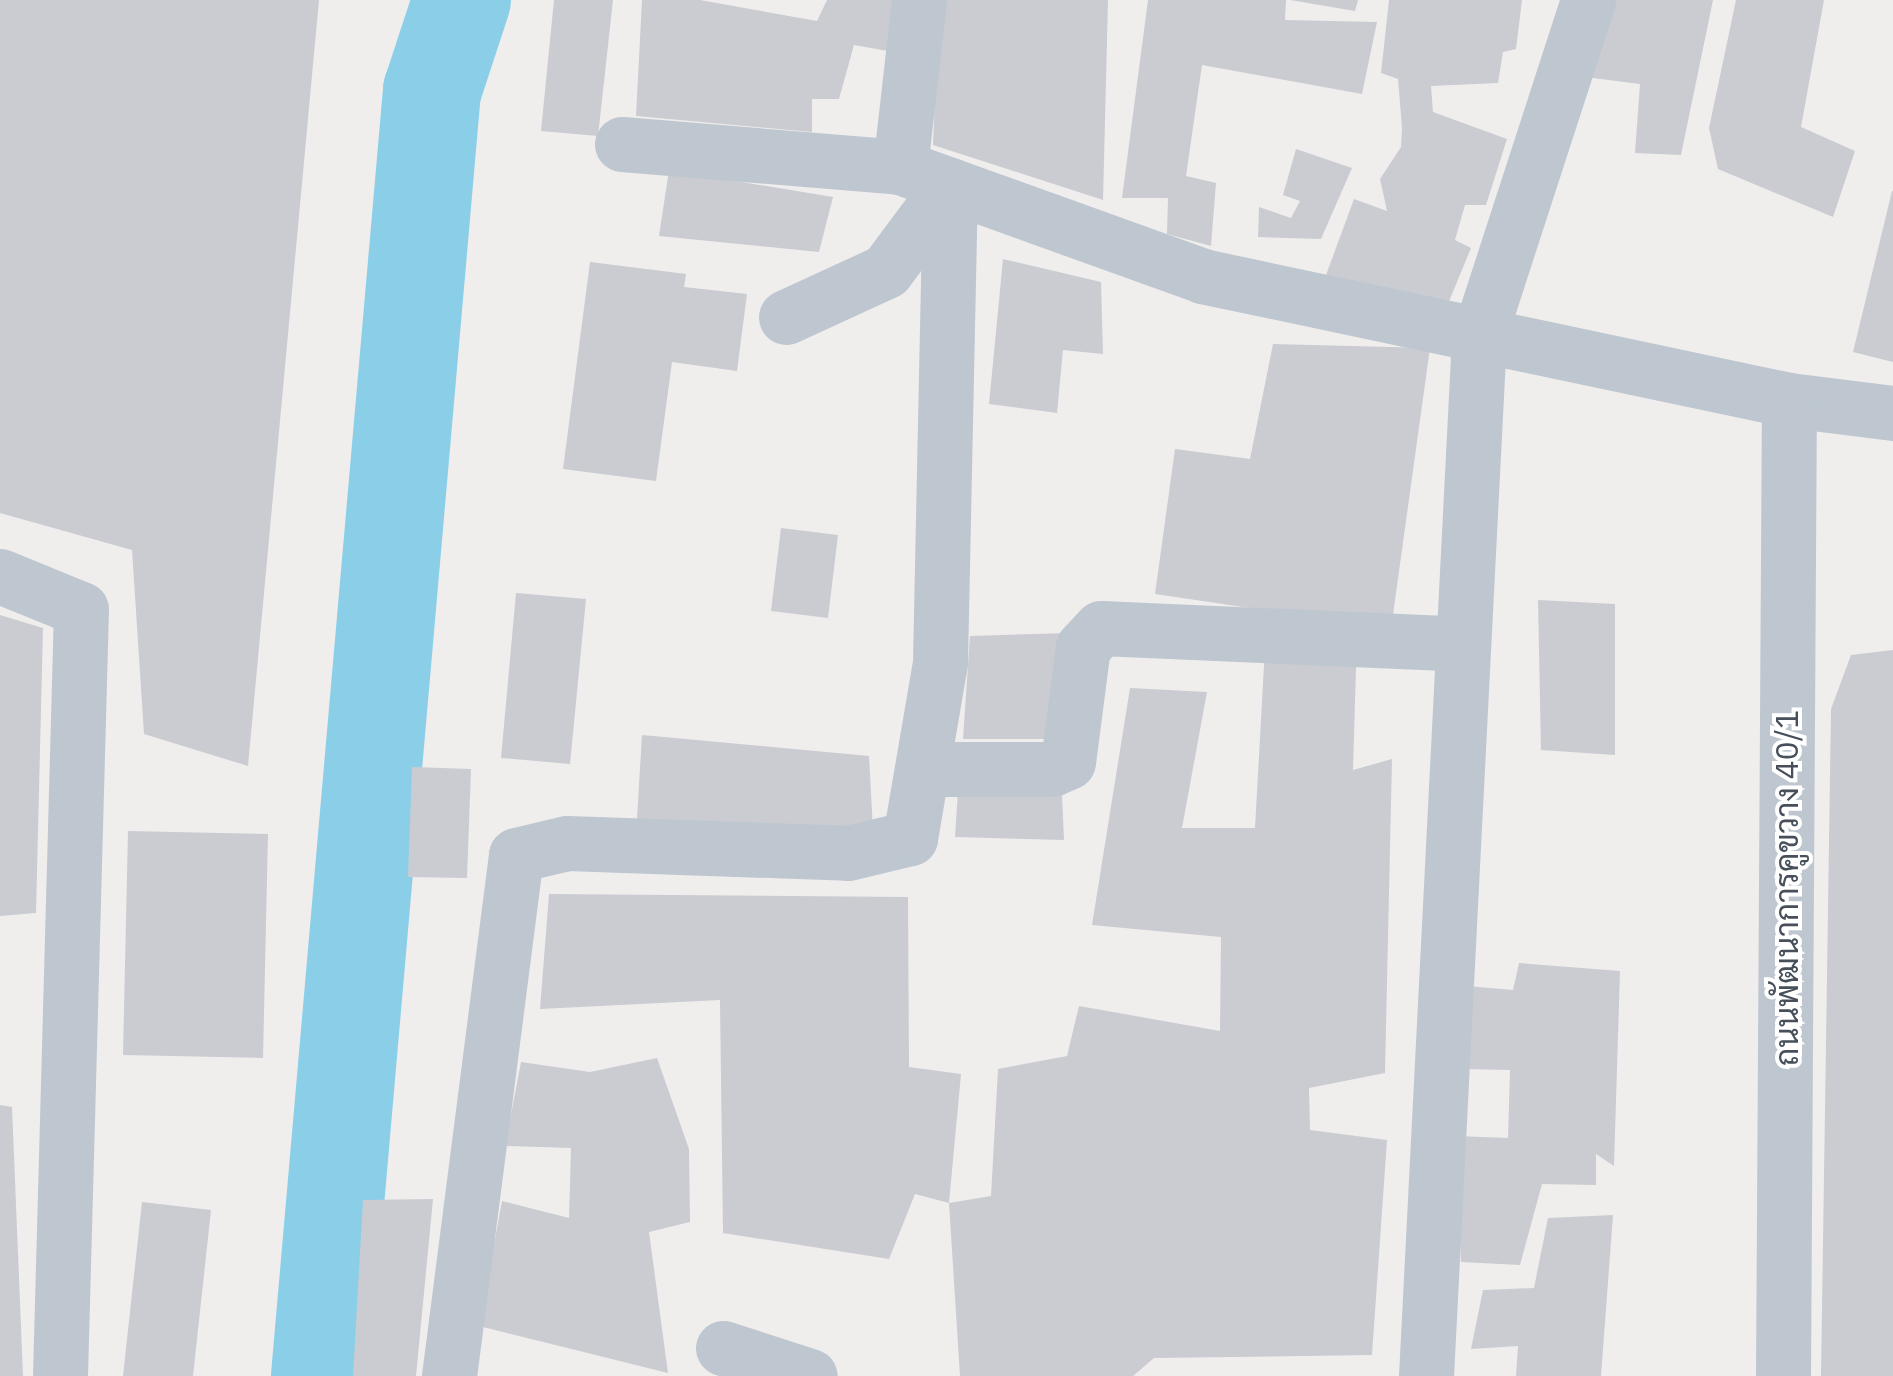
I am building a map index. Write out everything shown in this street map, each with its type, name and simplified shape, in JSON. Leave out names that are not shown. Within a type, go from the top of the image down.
[{"type":"street","points":[[449,1376],[516,855],[567,843],[848,853],[910,838],[940,662],[918,0]]},
{"type":"street","points":[[1426,1376],[1479,336],[1588,0]]},
{"type":"street","points":[[622,144],[925,176],[1202,276],[1789,400],[1893,413]]},
{"type":"street","points":[[786,317],[886,271],[925,176]]},
{"type":"street","name":"ถนนพัฒนาการคูขวาง 40/1","points":[[1783,1376],[1789,400]]},
{"type":"street","points":[[0,576],[81,609],[60,1376]]},
{"type":"street","points":[[923,769],[1052,769],[1068,762],[1083,647],[1101,628],[1463,644]]},
{"type":"street","points":[[723,1348],[810,1376]]},
{"type":"building","points":[[0,0],[319,0],[248,766],[144,734],[132,550],[0,513]]},
{"type":"building","points":[[554,0],[613,0],[598,136],[541,131]]},
{"type":"building","points":[[642,0],[700,0],[817,21],[827,0],[895,0],[888,51],[854,45],[839,99],[812,99],[812,132],[636,116]]},
{"type":"building","points":[[939,0],[1108,0],[1103,200],[933,145]]},
{"type":"building","points":[[1148,0],[1286,0],[1285,20],[1377,22],[1362,94],[1202,65],[1186,176],[1216,183],[1211,246],[1167,234],[1168,198],[1122,198]]},
{"type":"building","points":[[1290,0],[1358,0],[1355,11]]},
{"type":"building","points":[[1389,0],[1522,0],[1516,49],[1503,52],[1498,83],[1431,86],[1433,112],[1507,139],[1486,205],[1465,205],[1455,240],[1471,248],[1445,311],[1326,275],[1354,199],[1387,211],[1380,179],[1401,147],[1402,128],[1398,79],[1381,73]]},
{"type":"building","points":[[1602,0],[1713,0],[1681,155],[1635,153],[1640,84],[1585,77]]},
{"type":"building","points":[[1736,0],[1824,0],[1801,127],[1855,151],[1833,217],[1718,169],[1709,128]]},
{"type":"building","points":[[1296,149],[1352,168],[1321,239],[1258,237],[1259,207],[1291,218],[1300,201],[1283,195]]},
{"type":"building","points":[[669,170],[833,197],[819,252],[659,236]]},
{"type":"building","points":[[1893,191],[1893,362],[1853,352]]},
{"type":"building","points":[[1003,259],[1101,282],[1103,354],[1063,350],[1057,413],[989,404]]},
{"type":"building","points":[[590,262],[686,274],[684,287],[747,294],[737,371],[672,362],[656,481],[563,469]]},
{"type":"building","points":[[1273,344],[1430,348],[1391,629],[1155,594],[1175,449],[1250,459]]},
{"type":"building","points":[[781,528],[838,535],[828,618],[771,611]]},
{"type":"building","points":[[516,593],[586,599],[570,764],[501,758]]},
{"type":"building","points":[[1538,600],[1615,604],[1615,755],[1541,750]]},
{"type":"building","points":[[0,615],[43,628],[36,913],[0,916]]},
{"type":"building","points":[[1070,633],[1070,739],[963,739],[970,636]]},
{"type":"building","points":[[1265,647],[1356,667],[1353,770],[1392,759],[1385,1073],[1309,1088],[1310,1130],[1387,1140],[1372,1355],[1154,1358],[1133,1376],[960,1376],[949,1203],[991,1196],[998,1069],[1067,1056],[1079,1006],[1220,1031],[1221,937],[1092,925],[1130,688],[1207,692],[1182,828],[1255,828]]},
{"type":"building","points":[[1893,650],[1893,1376],[1821,1376],[1831,709],[1851,655]]},
{"type":"building","points":[[642,735],[869,756],[873,830],[637,819]]},
{"type":"building","points":[[412,767],[471,769],[467,878],[408,877]]},
{"type":"building","points":[[1061,773],[1064,840],[955,837],[958,791]]},
{"type":"building","points":[[128,831],[268,834],[263,1058],[123,1055]]},
{"type":"building","points":[[549,894],[908,897],[909,1067],[961,1074],[949,1203],[915,1194],[889,1259],[723,1233],[720,1000],[540,1009]]},
{"type":"building","points":[[1519,963],[1620,971],[1614,1166],[1596,1154],[1596,1185],[1542,1184],[1520,1265],[1461,1262],[1456,1136],[1508,1138],[1510,1070],[1463,1069],[1467,986],[1513,990]]},
{"type":"building","points":[[657,1058],[689,1149],[690,1222],[649,1232],[668,1373],[479,1326],[502,1201],[569,1218],[571,1148],[505,1146],[521,1062],[590,1072]]},
{"type":"building","points":[[0,1105],[12,1107],[23,1376],[0,1376]]},
{"type":"building","points":[[433,1199],[416,1376],[353,1376],[363,1200]]},
{"type":"building","points":[[142,1202],[211,1210],[193,1376],[123,1376]]},
{"type":"building","points":[[1613,1215],[1601,1376],[1516,1376],[1518,1346],[1471,1349],[1483,1290],[1534,1288],[1548,1218]]},
{"type":"waterway","points":[[320,1376],[432,91],[462,0]]}]
